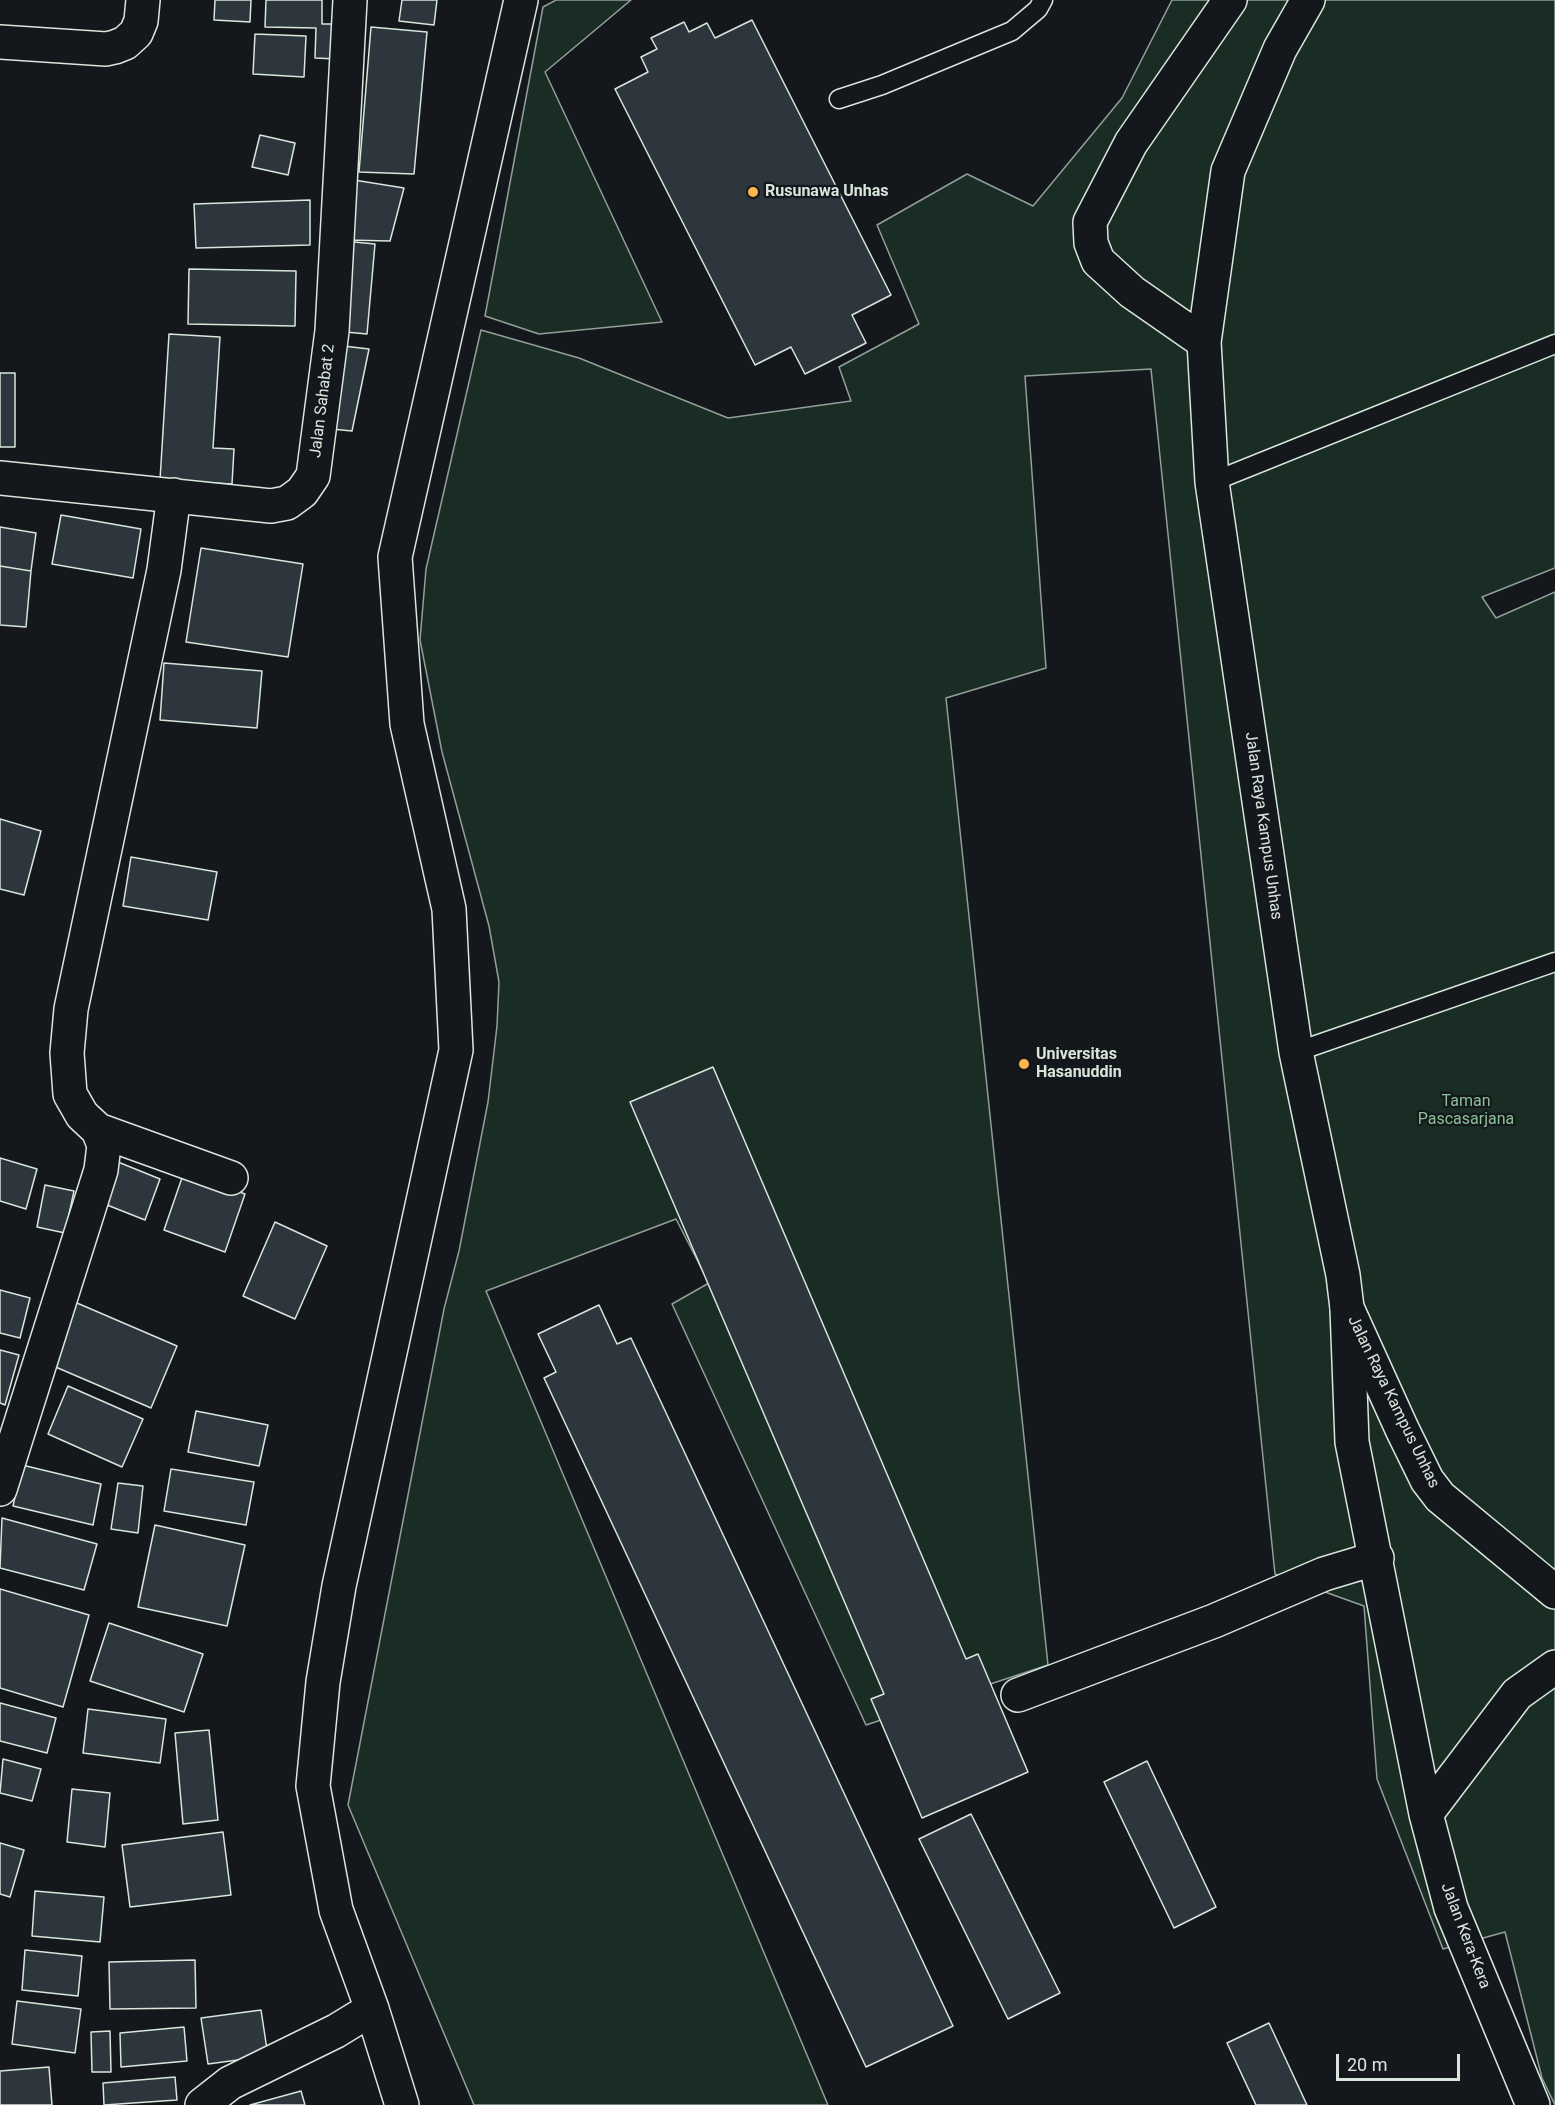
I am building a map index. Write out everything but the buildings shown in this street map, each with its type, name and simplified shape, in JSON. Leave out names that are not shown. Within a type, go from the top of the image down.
[{"type":"street","points":[[0,42],[106,49],[120,45],[136,33],[141,21],[143,0]]},
{"type":"street","name":"Jalan Sahabat 2","points":[[0,478],[271,506],[287,503],[302,492],[313,476],[332,331],[350,0]]},
{"type":"street","points":[[402,2105],[372,2009],[336,1910],[313,1786],[323,1682],[339,1586],[456,1050],[449,909],[407,724],[394,557],[521,0]]},
{"type":"street","points":[[1204,342],[1132,292],[1098,261],[1091,243],[1090,222],[1131,143],[1230,0]]},
{"type":"street","name":"Jalan Raya Kampus Unhas","points":[[1308,0],[1280,49],[1228,171],[1204,342],[1212,482],[1296,1052],[1343,1275],[1347,1308],[1427,1480],[1440,1497],[1457,1512],[1555,1592]]},
{"type":"street","points":[[174,495],[164,570],[71,1009],[67,1053],[70,1094],[82,1115],[98,1130],[231,1178]]},
{"type":"street","points":[[0,1489],[101,1170],[104,1145],[98,1130]]},
{"type":"street","name":"Jalan Kera-Kera","points":[[1347,1308],[1352,1442],[1377,1558],[1426,1814],[1451,1908],[1533,2105]]},
{"type":"street","points":[[1018,1695],[1214,1622],[1324,1574],[1377,1558]]},
{"type":"street","points":[[1426,1814],[1517,1694],[1555,1667]]},
{"type":"street","points":[[202,2105],[230,2083],[336,2031],[372,2009]]},
{"type":"lane","points":[[839,99],[882,85],[1012,32],[1038,9],[1043,0]]},
{"type":"lane","points":[[1212,482],[1555,344]]},
{"type":"lane","points":[[1296,1052],[1555,962]]},
{"type":"green space","points":[[556,0],[631,0],[545,72],[662,322],[539,334],[485,316],[543,7]]},
{"type":"green space","name":"Universitas Hasanuddin","points":[[1172,0],[1555,0],[1555,568],[1482,597],[1496,618],[1555,592],[1555,2105],[1542,2078],[1505,1932],[1443,1949],[1377,1779],[1364,1606],[1275,1574],[1151,369],[1025,376],[1046,668],[946,698],[1048,1665],[866,1725],[672,1304],[709,1283],[676,1219],[486,1291],[828,2105],[474,2105],[348,1805],[444,1309],[459,1251],[488,1102],[497,1026],[499,982],[489,926],[442,752],[420,640],[426,569],[481,330],[579,358],[728,418],[851,401],[839,367],[919,324],[877,225],[967,174],[1033,206],[1122,98]]},
{"type":"place","name":"Rusunawa Unhas","points":[[753,192]]},
{"type":"place","name":"Universitas Hasanuddin","points":[[1024,1064]]},
{"type":"park label","name":"Taman Pascasarjana","points":[[1466,1111]]}]
